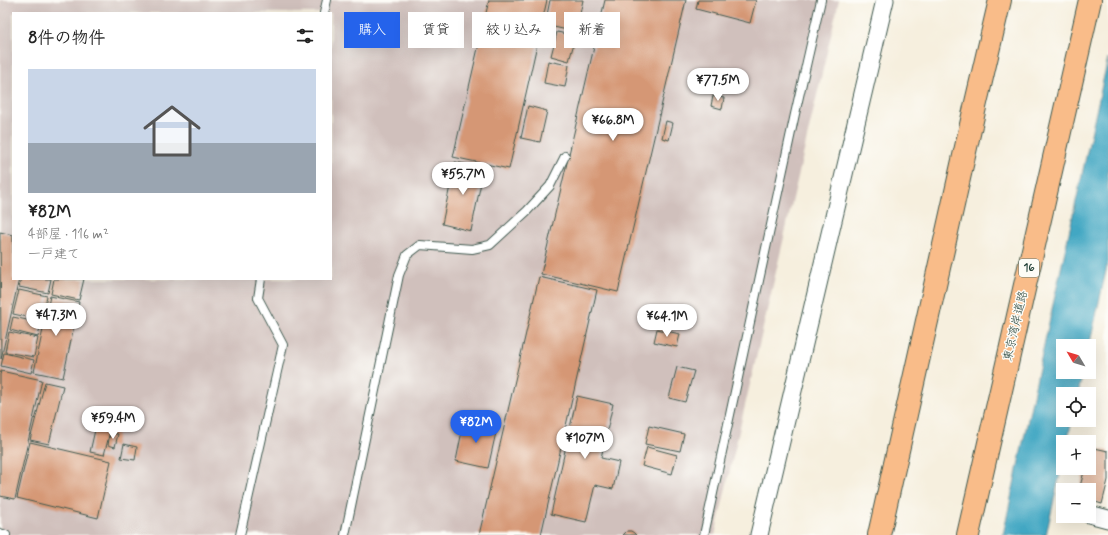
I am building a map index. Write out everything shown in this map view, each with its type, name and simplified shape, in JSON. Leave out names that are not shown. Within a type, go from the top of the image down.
[{"type":"highway","points":[[879,535],[1000,0]]},
{"type":"highway","name":"東京湾岸道路","points":[[968,535],[1090,0]]},
{"type":"street","points":[[759,535],[885,0]]},
{"type":"street","points":[[1096,516],[1108,519]]},
{"type":"lane","points":[[324,12],[327,0]]},
{"type":"lane","points":[[704,535],[821,0]]},
{"type":"lane","points":[[345,535],[399,275],[407,255],[420,245],[472,249],[490,245],[527,211],[550,186],[564,156]]},
{"type":"lane","points":[[240,535],[283,346],[258,298],[261,280]]},
{"type":"lane","points":[[0,533],[6,535]]},
{"type":"shaded area","points":[[0,0],[839,0],[715,535],[0,535]]},
{"type":"water","points":[[1108,58],[1108,262],[1091,339],[1056,339],[1056,379],[1081,379],[1080,387],[1056,387],[1056,427],[1070,427],[1069,435],[1056,435],[1056,475],[1060,475],[1058,483],[1056,483],[1056,491],[1046,535],[1003,535]]},
{"type":"building","points":[[489,0],[547,0],[544,12],[486,12]]},
{"type":"building","points":[[550,0],[583,0],[580,12],[564,12],[564,29],[556,27],[556,12],[548,12]]},
{"type":"building","points":[[605,0],[686,0],[618,292],[541,274],[594,48],[620,48],[620,12],[602,12]]},
{"type":"building","points":[[698,0],[756,0],[750,23],[696,9]]},
{"type":"building","points":[[557,32],[564,33],[564,48],[573,48],[569,61],[551,56],[553,48],[556,48]]},
{"type":"building","points":[[478,48],[536,48],[509,169],[453,157]]},
{"type":"building","points":[[548,61],[569,65],[565,87],[544,83]]},
{"type":"building","points":[[713,96],[724,98],[722,109],[711,106]]},
{"type":"building","points":[[528,106],[547,111],[540,142],[521,138]]},
{"type":"building","points":[[666,121],[673,123],[669,140],[662,138]]},
{"type":"building","points":[[455,162],[484,168],[471,231],[442,224]]},
{"type":"building","points":[[0,232],[12,235],[12,280],[19,280],[1,359]]},
{"type":"building","points":[[539,277],[597,290],[541,535],[479,535]]},
{"type":"building","points":[[21,280],[51,280],[48,293],[19,287]]},
{"type":"building","points":[[54,280],[84,280],[79,300],[51,294]]},
{"type":"building","points":[[19,290],[47,296],[42,320],[13,314]]},
{"type":"building","points":[[50,296],[79,302],[63,378],[34,372]]},
{"type":"building","points":[[664,309],[691,315],[688,326],[661,320]]},
{"type":"building","points":[[13,317],[41,323],[38,337],[10,330]]},
{"type":"building","points":[[657,329],[680,334],[677,347],[654,342]]},
{"type":"building","points":[[9,332],[38,338],[34,357],[5,352]]},
{"type":"building","points":[[4,353],[34,360],[31,373],[1,366]]},
{"type":"building","points":[[677,367],[694,371],[685,402],[669,398]]},
{"type":"building","points":[[1,371],[42,380],[15,499],[0,496]]},
{"type":"building","points":[[45,382],[63,386],[49,444],[30,440]]},
{"type":"building","points":[[577,396],[613,404],[601,458],[619,462],[613,489],[595,485],[586,522],[551,514]]},
{"type":"building","points":[[101,418],[111,420],[110,424],[112,424],[104,455],[90,452],[97,421],[100,422]]},
{"type":"building","points":[[464,421],[497,428],[488,468],[456,461]]},
{"type":"building","points":[[649,426],[684,434],[680,451],[645,444]]},
{"type":"building","points":[[110,433],[118,434],[115,447],[108,445]]},
{"type":"building","points":[[30,442],[111,461],[98,518],[17,498]]},
{"type":"building","points":[[124,444],[137,447],[135,460],[121,458]]},
{"type":"building","points":[[647,447],[677,455],[672,474],[642,466]]},
{"type":"building","points":[[1096,448],[1108,451],[1108,480],[1102,504],[1096,502],[1096,483],[1081,483],[1083,475],[1096,475]]},
{"type":"building","points":[[627,531],[631,531],[636,535],[623,535]]}]
